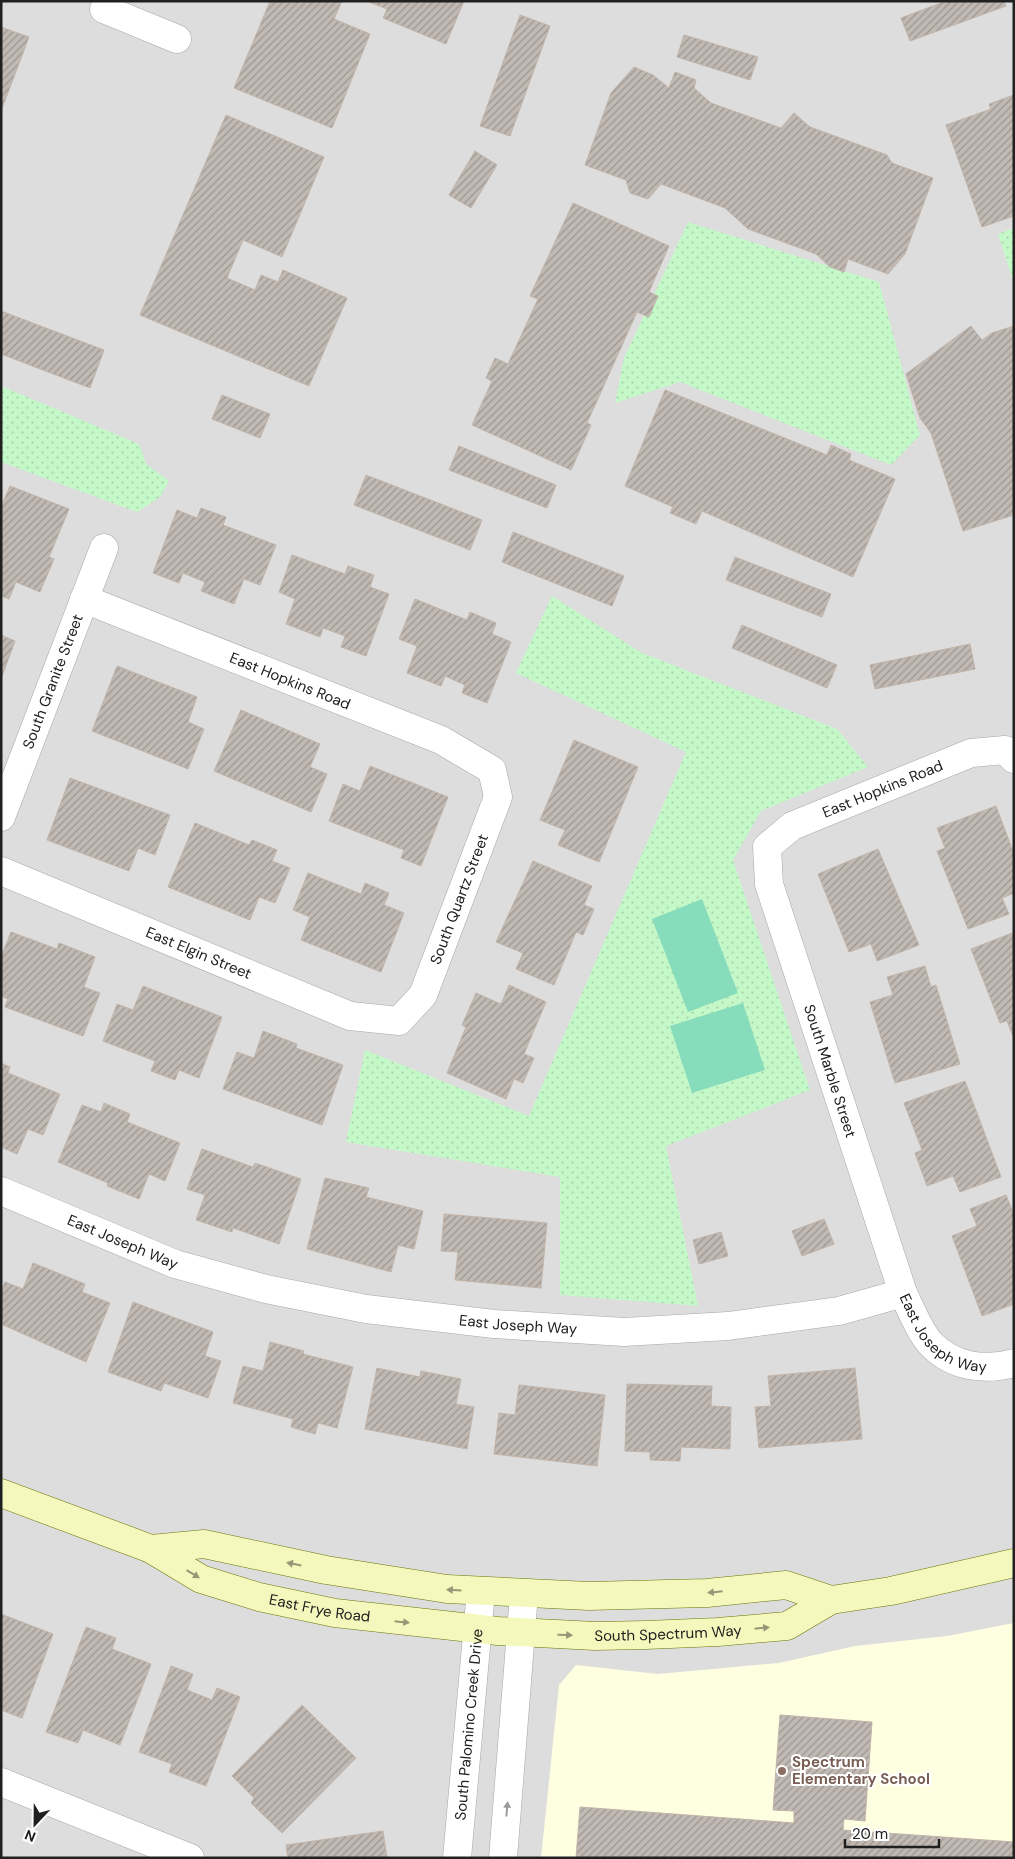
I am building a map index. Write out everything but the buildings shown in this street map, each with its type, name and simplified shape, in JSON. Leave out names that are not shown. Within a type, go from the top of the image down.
[{"type":"street","points":[[104,9],[177,39]]},
{"type":"street","name":"South Granite Street","points":[[1,817],[104,548]]},
{"type":"street","name":"East Hopkins Road","points":[[84,599],[441,740],[492,770]]},
{"type":"street","name":"East Hopkins Road","points":[[767,847],[792,826],[971,753],[1009,754]]},
{"type":"street","name":"South Quartz Street","points":[[399,1021],[422,995],[498,797],[492,770]]},
{"type":"street","name":"South Marble Street","points":[[767,847],[768,884],[903,1293]]},
{"type":"street","name":"East Elgin Street","points":[[1,871],[350,1016],[399,1021]]},
{"type":"street","name":"East Joseph Way","points":[[1,1191],[174,1264],[266,1289],[366,1309],[494,1324],[624,1332],[728,1326],[839,1311],[903,1293],[931,1344],[959,1364],[993,1369],[1014,1363]]},
{"type":"street","name":"East Frye Road","points":[[1,1493],[151,1549],[200,1579],[259,1597],[335,1613],[499,1631]]},
{"type":"street","name":"East Frye Road","points":[[151,1549],[204,1544],[326,1570],[447,1589],[502,1593]]},
{"type":"street","name":"South Spectrum Way","points":[[499,1631],[646,1636],[787,1626],[831,1600],[891,1591],[1014,1563]]},
{"type":"street","name":"South Spectrum Way","points":[[502,1593],[588,1596],[708,1593],[786,1585],[831,1600]]},
{"type":"street","name":"South Palomino Creek Drive","points":[[502,1593],[499,1631],[503,1858]]},
{"type":"street","name":"South Palomino Creek Drive","points":[[457,1858],[499,1631],[502,1593]]},
{"type":"street","points":[[1,1782],[190,1858]]},
{"type":"shaded area","points":[[1,1],[1014,1],[1014,1858],[1,1858]]},
{"type":"shaded area","name":"Spectrum Elementary School","points":[[1014,1623],[1014,1858],[541,1858],[559,1685],[576,1665],[658,1674],[779,1663],[855,1646],[947,1636]]},
{"type":"green space","points":[[688,222],[879,282],[920,435],[891,465],[680,382],[615,403],[624,358]]},
{"type":"green space","points":[[1014,228],[1014,284],[998,234]]},
{"type":"green space","points":[[1,386],[139,444],[146,464],[169,481],[160,497],[137,512],[1,462]]},
{"type":"green space","points":[[552,596],[642,653],[837,729],[868,767],[761,811],[733,860],[810,1090],[666,1146],[698,1306],[560,1295],[560,1177],[346,1142],[365,1050],[529,1116],[686,752],[516,673]]},
{"type":"green space","points":[[702,899],[738,993],[688,1012],[652,919]]},
{"type":"green space","points":[[743,1003],[765,1070],[692,1093],[670,1026]]},
{"type":"place","name":"Spectrum Elementary School","points":[[782,1771]]}]
